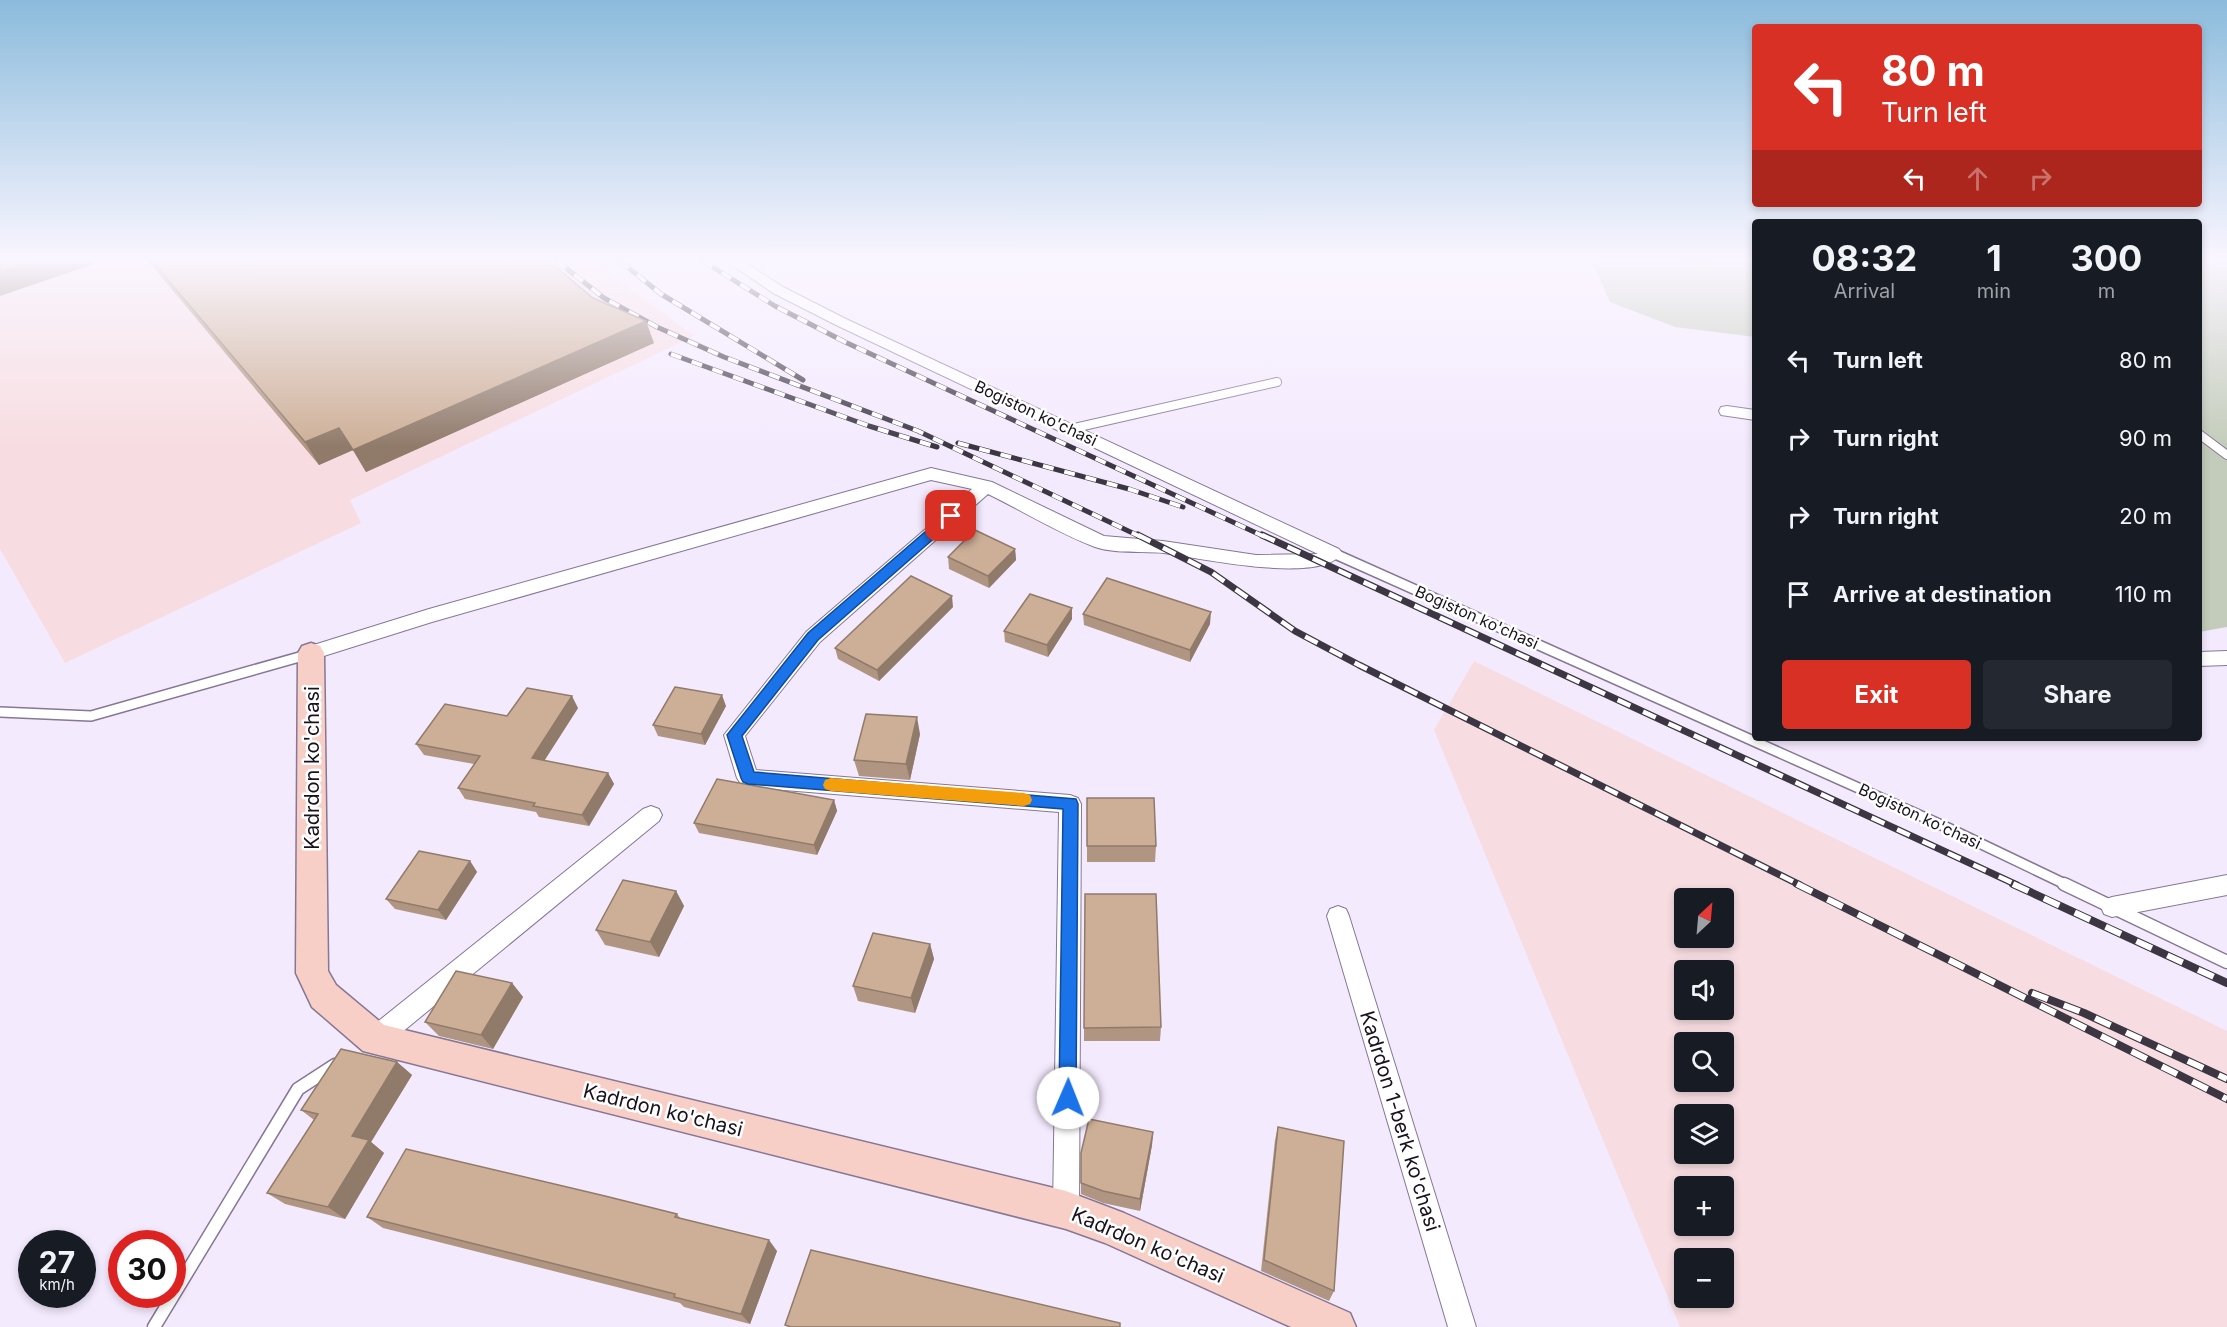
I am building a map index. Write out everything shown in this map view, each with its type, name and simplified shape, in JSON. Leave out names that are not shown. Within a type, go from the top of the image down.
[{"type":"street","name":"Bogiston ko'chasi","points":[[843,323],[1333,553]]},
{"type":"street","points":[[1727,411],[1752,415]]},
{"type":"street","points":[[311,653],[429,616],[931,474],[986,486],[1101,542],[1163,547],[1256,561],[1320,561],[1333,553]]},
{"type":"street","points":[[986,486],[813,637],[734,735],[748,778],[1070,804],[1066,1210]]},
{"type":"street","name":"Kadrdon ko'chasi","points":[[311,653],[312,973],[324,996],[370,1042],[1066,1210],[1111,1226],[1336,1327]]},
{"type":"street","points":[[2202,659],[2227,658]]},
{"type":"street","points":[[370,1042],[651,815]]},
{"type":"street","points":[[2112,907],[2227,885]]},
{"type":"street","name":"Kadrdon 1-berk ko'chasi","points":[[1338,916],[1462,1327]]},
{"type":"lane","points":[[1070,429],[1277,382]]},
{"type":"lane","points":[[2202,436],[2227,455]]},
{"type":"lane","name":"Bogiston ko'chasi","points":[[1333,553],[1752,740]]},
{"type":"lane","points":[[0,712],[91,716],[311,653]]},
{"type":"lane","name":"Bogiston ko'chasi","points":[[1753,741],[1948,828],[2227,962]]},
{"type":"lane","points":[[154,1327],[298,1089],[346,1058]]},
{"type":"shaded area","points":[[0,323],[676,323],[694,336],[350,500],[361,523],[65,663],[0,549]]},
{"type":"shaded area","points":[[1474,661],[2227,1031],[2227,1327],[1680,1327],[1434,730]]},
{"type":"green space","points":[[1664,323],[1752,323],[1752,337],[1675,327]]},
{"type":"green space","points":[[2202,323],[2227,323],[2227,627],[2202,631]]},
{"type":"building","points":[[204,323],[642,323],[353,450],[339,428],[305,442]]},
{"type":"building","points":[[975,530],[1015,549],[988,576],[948,557]]},
{"type":"building","points":[[911,576],[952,596],[877,670],[835,648]]},
{"type":"building","points":[[1107,578],[1211,612],[1190,650],[1083,614]]},
{"type":"building","points":[[1030,594],[1072,608],[1047,645],[1004,631]]},
{"type":"building","points":[[675,687],[722,695],[701,734],[653,725]]},
{"type":"building","points":[[527,688],[572,696],[532,758],[608,773],[582,815],[458,788],[480,756],[416,744],[445,704],[507,716]]},
{"type":"building","points":[[866,714],[917,717],[906,764],[854,760]]},
{"type":"building","points":[[717,779],[834,800],[814,845],[694,823]]},
{"type":"building","points":[[1087,798],[1154,798],[1156,846],[1087,846]]},
{"type":"building","points":[[419,851],[470,861],[438,910],[386,899]]},
{"type":"building","points":[[623,880],[676,891],[650,942],[596,930]]},
{"type":"building","points":[[1085,894],[1156,894],[1161,1027],[1084,1028]]},
{"type":"building","points":[[873,933],[930,944],[911,998],[853,986]]},
{"type":"building","points":[[456,971],[512,983],[481,1035],[425,1022]]},
{"type":"building","points":[[341,1049],[397,1062],[352,1136],[369,1140],[328,1207],[267,1193],[318,1114],[301,1110]]},
{"type":"building","points":[[1089,1119],[1153,1132],[1140,1199],[1103,1191],[1081,1183],[1081,1153]]},
{"type":"building","points":[[1278,1127],[1344,1141],[1334,1291],[1264,1260]]},
{"type":"building","points":[[406,1149],[677,1214],[675,1217],[769,1240],[741,1314],[674,1297],[675,1294],[367,1217]]},
{"type":"building","points":[[811,1250],[1120,1323],[1120,1327],[791,1327],[785,1325]]},
{"type":"railway","points":[[650,323],[724,357],[918,431],[1141,537]]},
{"type":"railway","points":[[709,323],[803,380]]},
{"type":"railway","points":[[808,323],[1265,537]]},
{"type":"railway","points":[[671,354],[869,426],[937,447]]},
{"type":"railway","points":[[958,443],[1129,489],[1183,507]]},
{"type":"railway","points":[[1138,535],[1211,572],[1295,631],[1359,665],[1800,885]]},
{"type":"railway","points":[[1262,535],[2017,885]]},
{"type":"railway","points":[[1797,884],[2227,1099]]},
{"type":"railway","points":[[2013,884],[2227,983]]},
{"type":"railway","points":[[2032,993],[2084,1013],[2227,1079]]},
{"type":"slow traffic","points":[[831,785],[1024,800]]},
{"type":"route","points":[[951,516],[813,637],[734,735],[748,778],[1070,804],[1068,1098]]}]
